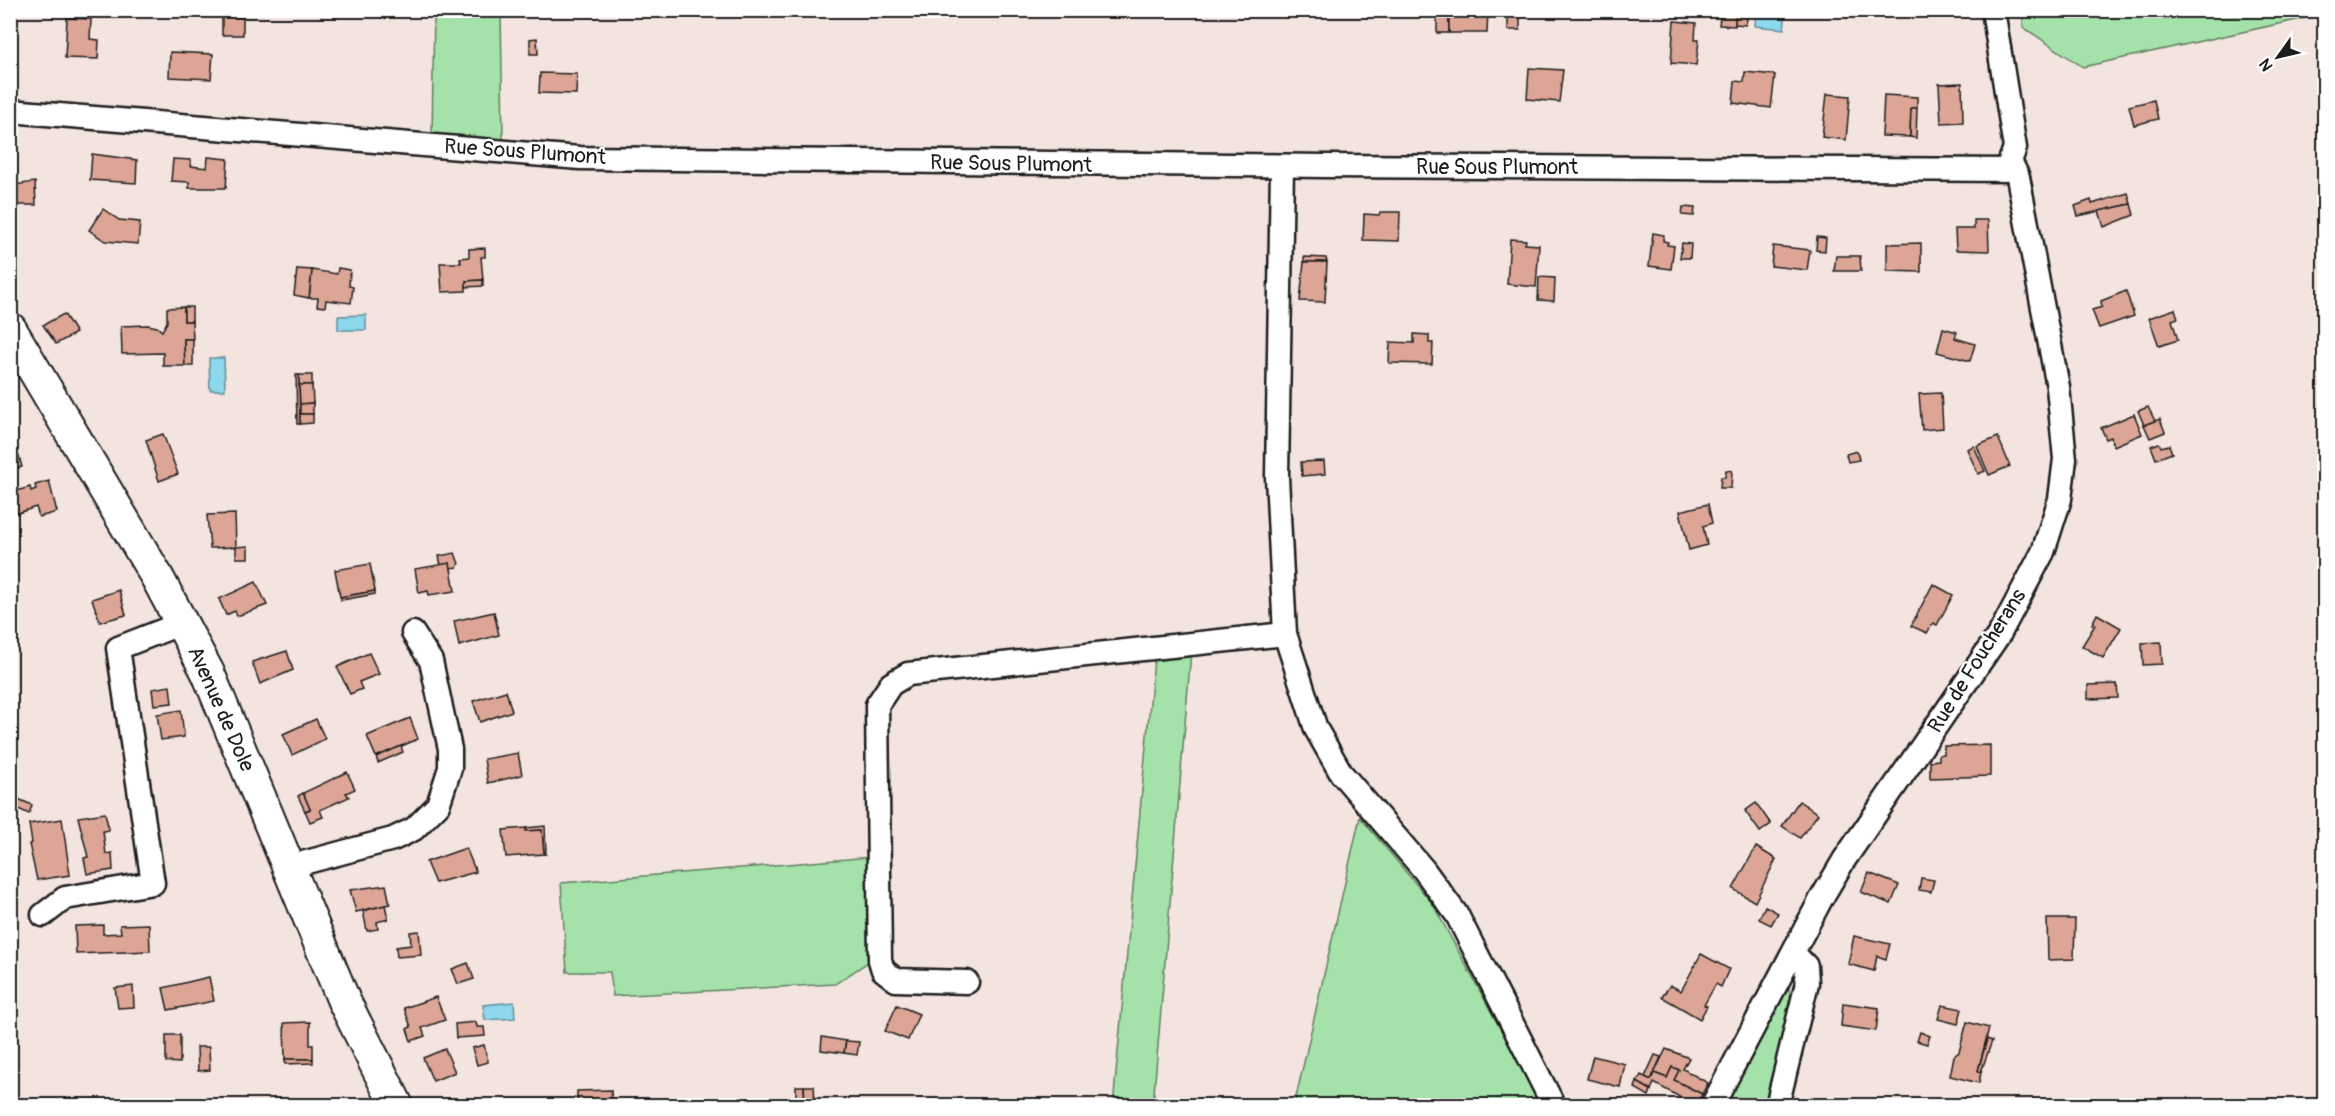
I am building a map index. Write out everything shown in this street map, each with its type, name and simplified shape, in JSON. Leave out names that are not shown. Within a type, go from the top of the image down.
[{"type":"main road","name":"Avenue de Dole","points":[[10,329],[182,623],[224,708],[344,1001],[397,1106]]},
{"type":"street","name":"Rue de Foucherans","points":[[1712,1106],[1794,954],[1821,898],[1844,860],[2000,633],[2043,552],[2056,514],[2065,459],[2062,408],[2027,216],[2018,177],[2010,161],[2015,147],[1993,10]]},
{"type":"street","name":"Rue Sous Plumont","points":[[10,111],[580,158],[1282,166],[2014,170]]},
{"type":"street","points":[[1282,166],[1277,477],[1285,634],[1316,729],[1341,773],[1424,870],[1457,915],[1554,1106]]},
{"type":"street","points":[[43,915],[65,898],[153,883],[118,648],[182,623]]},
{"type":"street","points":[[288,867],[393,839],[414,829],[438,805],[450,768],[450,749],[431,661],[413,633]]},
{"type":"street","points":[[967,982],[896,980],[883,970],[880,960],[877,705],[891,684],[908,674],[1285,634]]},
{"type":"street","points":[[1777,1106],[1808,983],[1806,966],[1799,956],[1794,954]]},
{"type":"green space","points":[[2324,10],[2324,14],[2083,67],[2023,27],[2023,11]]},
{"type":"green space","points":[[434,11],[501,11],[503,141],[432,135]]},
{"type":"green space","points":[[1191,652],[1153,1105],[1113,1106],[1154,659]]},
{"type":"green space","points":[[1360,817],[1432,903],[1542,1105],[1294,1106]]},
{"type":"green space","points":[[871,857],[871,960],[835,984],[613,996],[610,972],[567,972],[561,883]]},
{"type":"green space","points":[[1788,986],[1792,1001],[1765,1105],[1725,1106]]},
{"type":"water","points":[[1756,11],[1786,11],[1784,29],[1755,26]]},
{"type":"water","points":[[366,315],[366,330],[338,330],[338,316]]},
{"type":"water","points":[[209,358],[224,358],[225,390],[210,390]]},
{"type":"water","points":[[514,1002],[515,1018],[485,1020],[483,1005]]},
{"type":"building","points":[[1437,10],[1449,10],[1449,33],[1437,33]]},
{"type":"building","points":[[1449,10],[1488,10],[1487,33],[1449,33]]},
{"type":"building","points":[[1721,10],[1736,10],[1735,26],[1719,25]]},
{"type":"building","points":[[1736,10],[1748,10],[1746,25],[1735,24]]},
{"type":"building","points":[[1508,13],[1520,14],[1520,30],[1508,30]]},
{"type":"building","points":[[222,16],[243,17],[243,35],[222,35]]},
{"type":"building","points":[[67,18],[91,19],[90,39],[99,40],[98,59],[65,58]]},
{"type":"building","points":[[1674,21],[1696,23],[1695,40],[1699,40],[1696,65],[1671,63]]},
{"type":"building","points":[[537,38],[538,54],[530,54],[530,39]]},
{"type":"building","points":[[170,52],[213,54],[211,79],[169,77]]},
{"type":"building","points":[[1529,68],[1563,70],[1559,102],[1527,99]]},
{"type":"building","points":[[1745,72],[1775,75],[1771,108],[1733,103],[1735,81],[1744,82]]},
{"type":"building","points":[[540,73],[577,74],[576,94],[539,93]]},
{"type":"building","points":[[1962,83],[1963,122],[1941,123],[1939,84]]},
{"type":"building","points":[[1827,94],[1850,96],[1846,140],[1822,137]]},
{"type":"building","points":[[1884,95],[1917,97],[1917,108],[1911,108],[1910,137],[1882,136]]},
{"type":"building","points":[[2154,100],[2158,119],[2134,125],[2129,106]]},
{"type":"building","points":[[1911,108],[1917,108],[1916,138],[1910,137]]},
{"type":"building","points":[[92,154],[137,160],[136,183],[90,180]]},
{"type":"building","points":[[208,157],[228,159],[226,188],[189,188],[189,182],[171,181],[173,159],[191,160],[191,166],[207,168]]},
{"type":"building","points":[[14,175],[14,185],[35,182],[36,205],[10,205],[10,176]]},
{"type":"building","points":[[2128,193],[2131,204],[2078,216],[2075,206],[2091,200],[2092,204]]},
{"type":"building","points":[[2131,204],[2134,215],[2104,227],[2099,211]]},
{"type":"building","points":[[1683,207],[1695,208],[1694,216],[1682,215]]},
{"type":"building","points":[[103,209],[119,220],[140,222],[138,244],[105,241],[89,230]]},
{"type":"building","points":[[1380,212],[1400,212],[1399,241],[1363,240],[1364,214],[1379,215]]},
{"type":"building","points":[[1974,220],[1988,220],[1989,251],[1956,250],[1955,229],[1974,229]]},
{"type":"building","points":[[1653,233],[1664,235],[1663,241],[1668,242],[1667,245],[1674,246],[1671,269],[1649,266]]},
{"type":"building","points":[[1817,237],[1826,238],[1825,251],[1816,250]]},
{"type":"building","points":[[1510,239],[1526,240],[1525,244],[1539,245],[1536,287],[1507,284]]},
{"type":"building","points":[[1682,243],[1691,244],[1690,258],[1680,258]]},
{"type":"building","points":[[1921,243],[1921,272],[1887,271],[1887,244]]},
{"type":"building","points":[[1773,246],[1810,250],[1807,270],[1771,266]]},
{"type":"building","points":[[485,248],[485,257],[481,257],[483,280],[466,281],[466,291],[442,292],[440,263],[461,263],[460,258],[469,257],[469,249]]},
{"type":"building","points":[[1836,256],[1860,256],[1861,271],[1834,271]]},
{"type":"building","points":[[1304,257],[1326,258],[1327,262],[1304,262]]},
{"type":"building","points":[[1304,262],[1327,262],[1325,302],[1300,301]]},
{"type":"building","points":[[338,268],[350,270],[349,286],[353,287],[351,303],[326,300],[325,307],[317,306],[318,298],[309,298],[312,270],[337,274]]},
{"type":"building","points":[[297,269],[312,270],[309,298],[294,295]]},
{"type":"building","points":[[1539,277],[1555,278],[1554,301],[1538,300]]},
{"type":"building","points":[[483,280],[483,286],[466,287],[466,281]]},
{"type":"building","points":[[2126,291],[2134,316],[2099,328],[2092,310],[2102,307],[2101,301]]},
{"type":"building","points":[[184,307],[184,321],[192,321],[193,339],[184,339],[185,366],[163,366],[163,353],[122,354],[121,326],[148,325],[162,331],[167,322],[167,308]]},
{"type":"building","points":[[184,307],[192,307],[192,321],[184,321]]},
{"type":"building","points":[[2175,309],[2178,318],[2172,320],[2178,340],[2159,346],[2149,318]]},
{"type":"building","points":[[64,314],[76,333],[56,344],[43,325]]},
{"type":"building","points":[[1943,328],[1957,332],[1955,338],[1975,344],[1970,361],[1937,352]]},
{"type":"building","points":[[1414,334],[1429,335],[1429,343],[1433,343],[1432,364],[1389,363],[1390,342],[1414,343]]},
{"type":"building","points":[[184,339],[193,339],[193,366],[185,366]]},
{"type":"building","points":[[296,375],[299,375],[300,424],[297,424]]},
{"type":"building","points":[[299,375],[312,375],[312,385],[299,385]]},
{"type":"building","points":[[299,385],[312,385],[313,403],[300,404]]},
{"type":"building","points":[[1941,393],[1943,428],[1922,430],[1919,394]]},
{"type":"building","points":[[313,403],[313,414],[300,414],[300,404]]},
{"type":"building","points":[[2148,407],[2155,421],[2144,425],[2138,411]]},
{"type":"building","points":[[300,414],[313,414],[313,423],[300,424]]},
{"type":"building","points":[[2134,414],[2142,434],[2114,446],[2111,437],[2106,439],[2101,428]]},
{"type":"building","points":[[2160,419],[2165,432],[2150,438],[2144,425]]},
{"type":"building","points":[[163,434],[178,474],[159,481],[146,440]]},
{"type":"building","points":[[1998,437],[2010,466],[1989,475],[1977,446]]},
{"type":"building","points":[[2159,443],[2161,447],[2169,445],[2172,453],[2156,459],[2151,446]]},
{"type":"building","points":[[1974,446],[1985,471],[1978,474],[1967,449]]},
{"type":"building","points":[[1857,451],[1859,460],[1848,462],[1846,454]]},
{"type":"building","points":[[19,456],[22,467],[10,470],[10,458]]},
{"type":"building","points":[[1324,461],[1325,474],[1302,476],[1301,462]]},
{"type":"building","points":[[1726,470],[1732,471],[1731,488],[1720,488],[1721,477],[1725,477]]},
{"type":"building","points":[[49,481],[57,512],[39,517],[36,507],[15,514],[10,493],[30,487],[31,491],[36,489],[35,485]]},
{"type":"building","points":[[1708,504],[1712,523],[1703,526],[1707,545],[1689,550],[1680,511]]},
{"type":"building","points":[[235,514],[236,547],[210,548],[207,515]]},
{"type":"building","points":[[248,546],[248,558],[236,558],[236,547]]},
{"type":"building","points":[[455,553],[459,564],[457,567],[450,568],[450,563],[441,565],[439,556]]},
{"type":"building","points":[[450,563],[455,591],[429,595],[428,591],[419,593],[415,569]]},
{"type":"building","points":[[370,564],[375,591],[340,597],[335,570]]},
{"type":"building","points":[[256,582],[267,605],[237,616],[235,611],[226,615],[219,599]]},
{"type":"building","points":[[1933,584],[1953,595],[1937,625],[1933,623],[1927,633],[1911,626]]},
{"type":"building","points":[[119,590],[126,615],[100,622],[92,599]]},
{"type":"building","points":[[375,591],[375,594],[341,600],[341,597]]},
{"type":"building","points":[[494,612],[499,635],[459,646],[454,621]]},
{"type":"building","points":[[2097,614],[2121,628],[2103,658],[2082,646],[2095,625],[2092,624]]},
{"type":"building","points":[[2161,642],[2162,664],[2143,665],[2142,643]]},
{"type":"building","points":[[287,651],[293,670],[260,684],[252,662]]},
{"type":"building","points":[[369,653],[379,674],[359,682],[362,689],[350,694],[337,667]]},
{"type":"building","points":[[2117,684],[2118,698],[2088,699],[2088,685]]},
{"type":"building","points":[[170,686],[172,703],[154,705],[152,689]]},
{"type":"building","points":[[506,691],[512,711],[480,722],[473,701]]},
{"type":"building","points":[[181,710],[184,737],[161,740],[157,714]]},
{"type":"building","points":[[410,718],[418,739],[376,757],[367,736]]},
{"type":"building","points":[[316,719],[325,739],[292,755],[283,734]]},
{"type":"building","points":[[1990,745],[1990,776],[1930,778],[1930,761],[1939,760],[1939,755],[1944,754],[1944,746]]},
{"type":"building","points":[[401,746],[403,752],[378,763],[376,757]]},
{"type":"building","points":[[518,753],[522,775],[488,783],[484,759]]},
{"type":"building","points":[[347,772],[355,789],[346,793],[349,797],[320,810],[323,817],[310,822],[305,811],[310,809],[303,793]]},
{"type":"building","points":[[303,793],[310,809],[305,811],[298,796]]},
{"type":"building","points":[[18,799],[32,805],[29,814],[14,807]]},
{"type":"building","points":[[1799,801],[1818,814],[1800,838],[1782,826]]},
{"type":"building","points":[[1756,803],[1771,824],[1760,832],[1745,811]]},
{"type":"building","points":[[105,813],[109,830],[103,831],[106,854],[112,853],[113,870],[87,874],[84,858],[88,857],[78,817]]},
{"type":"building","points":[[62,819],[70,875],[37,880],[29,844],[32,843],[29,824]]},
{"type":"building","points":[[545,826],[546,854],[544,854],[542,830],[526,831],[526,828]]},
{"type":"building","points":[[526,828],[526,831],[542,830],[544,854],[506,857],[503,830]]},
{"type":"building","points":[[1756,847],[1776,859],[1755,902],[1733,889]]},
{"type":"building","points":[[466,848],[476,872],[435,883],[426,862]]},
{"type":"building","points":[[1869,873],[1899,885],[1891,904],[1861,892]]},
{"type":"building","points":[[1921,878],[1934,880],[1931,892],[1919,890]]},
{"type":"building","points":[[386,885],[390,904],[356,912],[350,890]]},
{"type":"building","points":[[385,905],[388,919],[377,922],[378,929],[367,931],[363,911]]},
{"type":"building","points":[[1765,906],[1778,913],[1771,925],[1759,919]]},
{"type":"building","points":[[2047,919],[2075,919],[2074,959],[2048,960]]},
{"type":"building","points":[[149,924],[150,951],[76,954],[75,926],[103,925],[103,934],[121,933],[120,925]]},
{"type":"building","points":[[419,931],[421,955],[397,957],[396,947],[411,945],[410,932]]},
{"type":"building","points":[[1854,936],[1890,944],[1886,959],[1877,956],[1874,971],[1848,964]]},
{"type":"building","points":[[1701,954],[1729,969],[1721,987],[1716,984],[1704,1005],[1707,1006],[1700,1019],[1662,997],[1670,985],[1681,991]]},
{"type":"building","points":[[468,963],[474,979],[458,984],[452,969]]},
{"type":"building","points":[[209,977],[214,1001],[168,1010],[163,988]]},
{"type":"building","points":[[133,986],[134,1007],[118,1008],[115,988]]},
{"type":"building","points":[[436,997],[445,1020],[422,1028],[425,1036],[411,1041],[407,1029],[411,1027],[404,1008]]},
{"type":"building","points":[[1843,1003],[1879,1008],[1876,1031],[1841,1026]]},
{"type":"building","points":[[897,1005],[919,1014],[908,1040],[885,1031]]},
{"type":"building","points":[[1942,1005],[1962,1009],[1958,1024],[1938,1019]]},
{"type":"building","points":[[310,1022],[310,1045],[313,1045],[313,1059],[285,1059],[284,1023]]},
{"type":"building","points":[[476,1022],[477,1027],[484,1027],[485,1036],[456,1038],[455,1024]]},
{"type":"building","points":[[1967,1022],[1989,1028],[1978,1071],[1981,1072],[1979,1083],[1950,1076],[1954,1056],[1959,1052]]},
{"type":"building","points":[[1920,1032],[1930,1036],[1927,1044],[1917,1041]]},
{"type":"building","points":[[166,1035],[180,1035],[180,1063],[166,1062]]},
{"type":"building","points":[[822,1037],[846,1041],[844,1053],[821,1050]]},
{"type":"building","points":[[1987,1039],[1992,1041],[1981,1072],[1978,1071]]},
{"type":"building","points":[[846,1041],[859,1042],[857,1055],[844,1053]]},
{"type":"building","points":[[484,1045],[488,1062],[477,1065],[472,1048]]},
{"type":"building","points":[[197,1047],[209,1047],[210,1070],[198,1071]]},
{"type":"building","points":[[445,1049],[455,1072],[433,1081],[423,1058]]},
{"type":"building","points":[[1666,1049],[1689,1058],[1683,1069],[1708,1083],[1702,1094],[1674,1080],[1679,1070],[1672,1067],[1667,1078],[1654,1073]]},
{"type":"building","points":[[1655,1055],[1661,1057],[1651,1080],[1645,1077]]},
{"type":"building","points":[[1593,1056],[1625,1064],[1620,1087],[1587,1079]]},
{"type":"building","points":[[285,1059],[313,1059],[313,1063],[285,1064]]},
{"type":"building","points":[[1672,1067],[1679,1070],[1674,1080],[1702,1094],[1696,1106],[1654,1083],[1651,1090],[1637,1082],[1641,1075],[1651,1080],[1654,1073],[1667,1078]]},
{"type":"building","points":[[1637,1082],[1651,1090],[1649,1096],[1635,1088]]},
{"type":"building","points":[[796,1086],[804,1086],[805,1102],[796,1102]]},
{"type":"building","points":[[804,1086],[814,1086],[815,1101],[805,1102]]},
{"type":"building","points":[[611,1090],[612,1106],[577,1106],[577,1091]]}]
